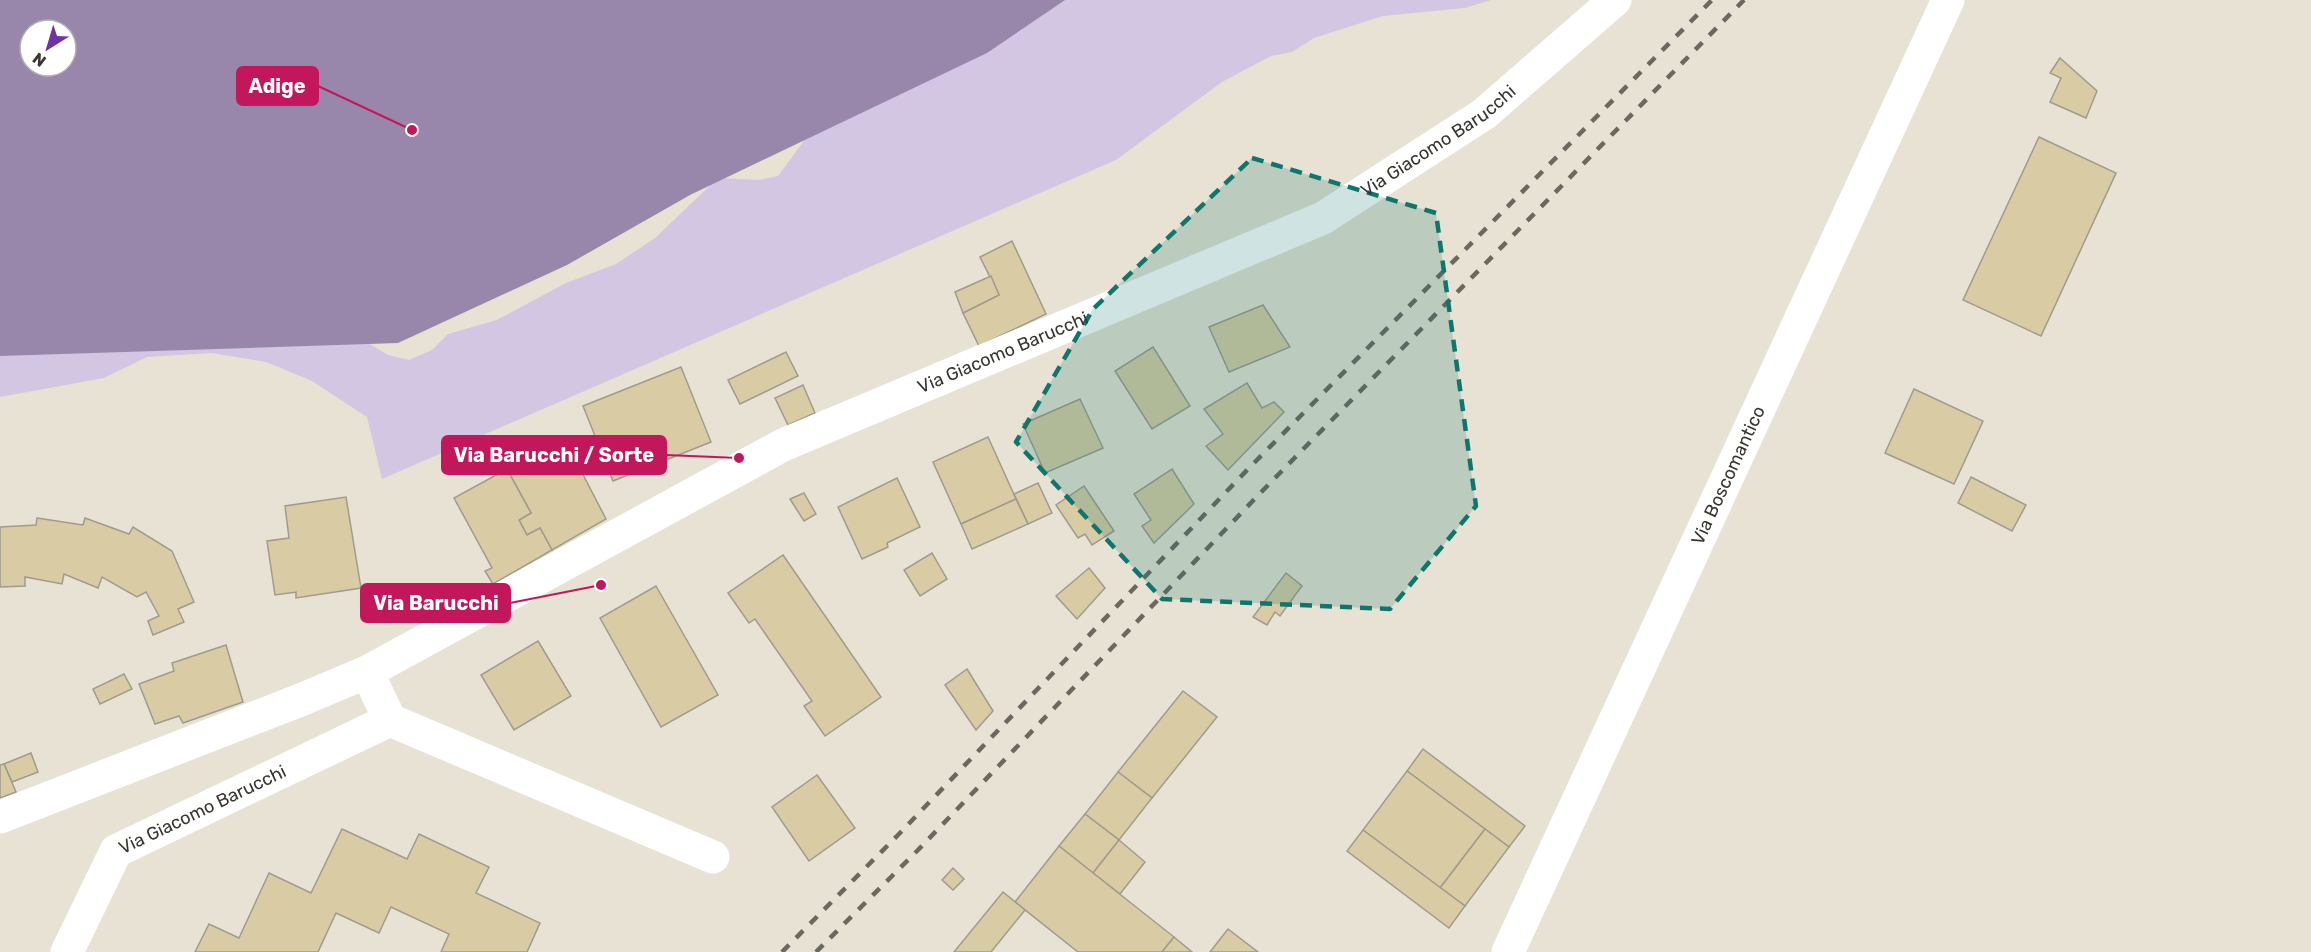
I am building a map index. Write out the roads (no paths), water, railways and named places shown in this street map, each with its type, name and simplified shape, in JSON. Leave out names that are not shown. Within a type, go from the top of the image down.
[{"type":"street","name":"Via Giacomo Barucchi","points":[[0,818],[367,672],[783,446],[1323,218],[1485,114],[1615,0]]},
{"type":"street","name":"Via Boscomantico","points":[[1508,952],[1948,0]]},
{"type":"street","points":[[367,672],[390,720],[713,857]]},
{"type":"street","name":"Via Giacomo Barucchi","points":[[67,952],[116,851],[390,720]]},
{"type":"railway","points":[[782,952],[898,835],[1249,468],[1712,0]]},
{"type":"railway","points":[[816,952],[917,851],[1270,483],[1744,0]]},
{"type":"place","name":"Adige","points":[[412,130]]},
{"type":"place","name":"Via Barucchi / Sorte","points":[[739,458]]},
{"type":"place","name":"Via Barucchi","points":[[601,585]]}]
